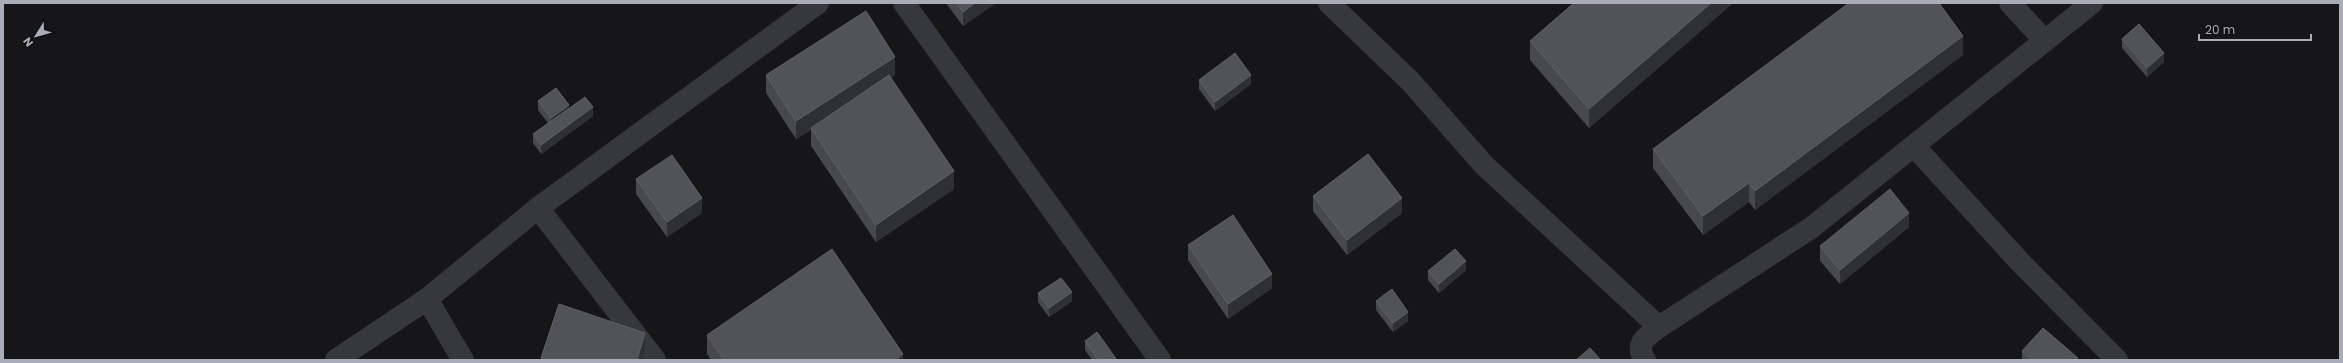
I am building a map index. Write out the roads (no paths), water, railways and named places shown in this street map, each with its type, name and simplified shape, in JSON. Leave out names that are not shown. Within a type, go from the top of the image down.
[{"type":"street","points":[[336,360],[427,299],[538,208],[818,3]]},
{"type":"street","points":[[904,3],[1160,360]]},
{"type":"street","points":[[1329,3],[1411,82],[1484,165],[1535,215],[1659,327]]},
{"type":"street","points":[[2010,3],[2044,41]]},
{"type":"street","points":[[1645,360],[1641,353],[1640,346],[1642,340],[1659,327],[1811,228],[2092,3]]},
{"type":"street","points":[[1914,146],[2020,262],[2117,360]]},
{"type":"street","points":[[538,208],[655,360]]},
{"type":"street","points":[[427,299],[463,360]]}]
